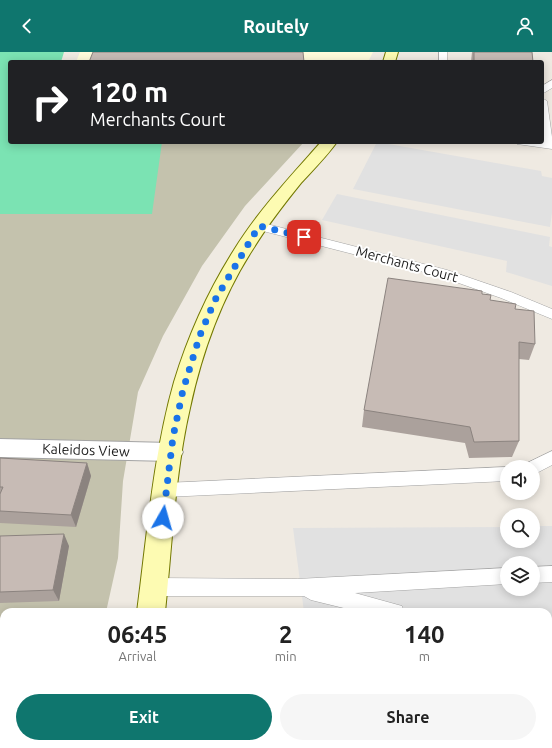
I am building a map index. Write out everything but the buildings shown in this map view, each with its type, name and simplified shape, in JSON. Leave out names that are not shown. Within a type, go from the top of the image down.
[{"type":"main road","points":[[151,608],[173,437],[183,390],[200,335],[215,300],[259,226],[327,144]]},
{"type":"street","name":"Kaleidos View","points":[[0,448],[171,452]]},
{"type":"lane","points":[[544,112],[550,145]]},
{"type":"lane","name":"Merchants Court","points":[[259,226],[443,272],[552,315]]},
{"type":"lane","points":[[552,315],[552,328]]},
{"type":"lane","points":[[540,464],[552,457]]},
{"type":"lane","points":[[166,490],[500,474]]},
{"type":"lane","points":[[540,575],[552,574]]},
{"type":"lane","points":[[154,587],[297,588],[500,576]]},
{"type":"lane","points":[[297,588],[379,608]]},
{"type":"shaded area","points":[[80,52],[373,52],[369,60],[77,60]]},
{"type":"shaded area","points":[[0,127],[8,139],[8,144],[302,144],[245,206],[202,266],[163,336],[138,392],[123,481],[118,558],[107,608],[0,608]]},
{"type":"shaded area","points":[[376,144],[388,144],[541,171],[542,176],[552,178],[552,213],[550,227],[353,189]]},
{"type":"shaded area","points":[[337,194],[550,237],[549,246],[552,247],[552,286],[506,272],[507,261],[322,220]]},
{"type":"shaded area","points":[[540,526],[552,526],[552,608],[303,608],[293,528],[500,527],[500,548],[540,548]]},
{"type":"green space","points":[[0,52],[64,52],[62,60],[8,60],[8,144],[162,144],[152,214],[0,214]]},
{"type":"route","points":[[163,518],[173,437],[183,390],[200,335],[215,300],[259,226],[304,237]]}]
